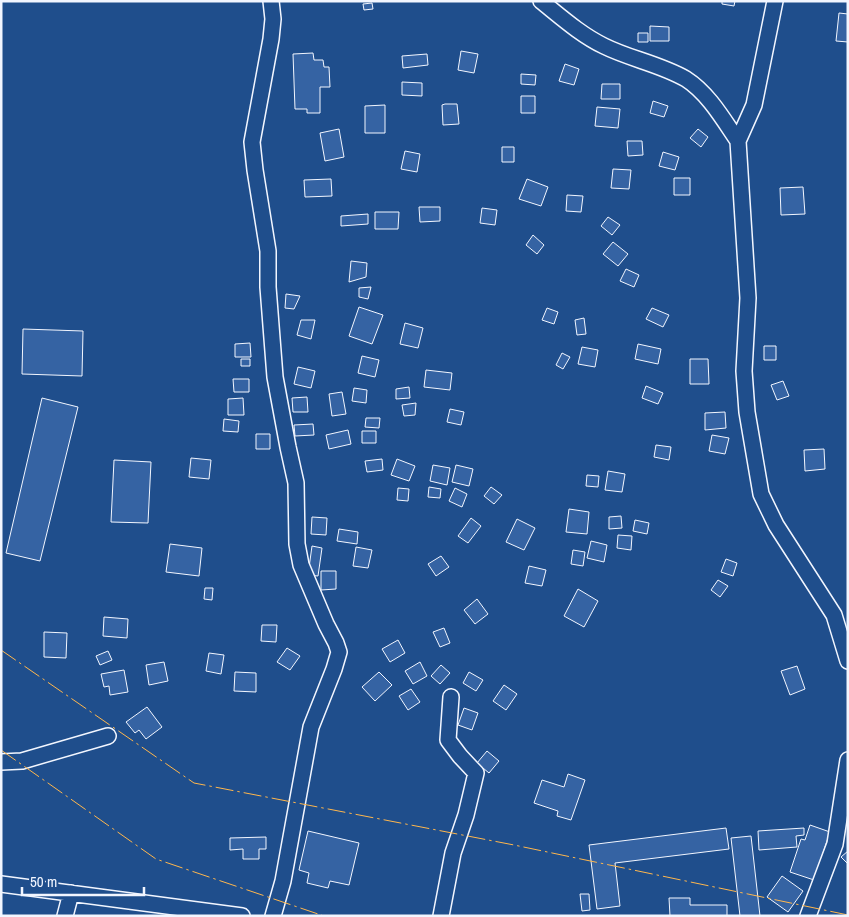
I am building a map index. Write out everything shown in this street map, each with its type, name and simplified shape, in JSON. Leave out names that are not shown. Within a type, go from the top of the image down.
[{"type":"street","points":[[271,1],[273,19],[271,39],[252,142],[268,251],[268,287],[275,377],[296,483],[297,544],[301,565],[336,643],[338,652],[331,678],[311,727],[283,881],[273,916]]},
{"type":"street","points":[[541,1],[579,31],[599,43],[687,80],[710,101],[738,141]]},
{"type":"street","points":[[775,1],[754,105],[738,141],[748,298],[744,371],[746,404],[762,494],[776,525],[834,615],[848,661]]},
{"type":"street","points":[[441,916],[453,853],[466,815],[476,773],[448,740],[451,697]]},
{"type":"street","points":[[1,762],[22,760],[108,736]]},
{"type":"street","points":[[808,916],[835,844],[848,760]]},
{"type":"street","points":[[1,884],[242,916]]},
{"type":"street","points":[[65,916],[71,893]]},
{"type":"building","points":[[722,1],[735,1],[734,6],[722,4]]},
{"type":"building","points":[[372,3],[373,9],[364,10],[363,4]]},
{"type":"building","points":[[839,13],[848,14],[848,42],[836,41]]},
{"type":"building","points":[[650,26],[669,27],[669,41],[650,41]]},
{"type":"building","points":[[638,33],[648,33],[648,42],[638,42]]},
{"type":"building","points":[[461,51],[478,54],[474,73],[458,70]]},
{"type":"building","points":[[313,53],[314,60],[323,60],[324,67],[329,67],[330,87],[320,87],[320,113],[307,113],[307,109],[295,109],[293,54]]},
{"type":"building","points":[[427,54],[428,65],[403,68],[402,56]]},
{"type":"building","points":[[565,64],[579,69],[574,85],[559,81]]},
{"type":"building","points":[[521,74],[536,75],[535,85],[521,84]]},
{"type":"building","points":[[402,82],[422,83],[422,96],[402,95]]},
{"type":"building","points":[[602,84],[620,84],[620,99],[601,99]]},
{"type":"building","points":[[521,96],[535,96],[535,113],[521,113]]},
{"type":"building","points":[[653,101],[668,106],[664,117],[650,113]]},
{"type":"building","points":[[457,104],[459,124],[443,125],[442,105]]},
{"type":"building","points":[[385,105],[385,133],[365,133],[365,106]]},
{"type":"building","points":[[597,107],[620,109],[618,128],[595,126]]},
{"type":"building","points":[[339,129],[344,157],[325,161],[320,133]]},
{"type":"building","points":[[698,129],[708,137],[701,147],[690,138]]},
{"type":"building","points":[[627,141],[642,141],[643,155],[628,156]]},
{"type":"building","points":[[502,147],[514,147],[514,162],[502,162]]},
{"type":"building","points":[[405,151],[420,154],[417,172],[401,169]]},
{"type":"building","points":[[663,152],[679,157],[675,170],[659,166]]},
{"type":"building","points":[[613,169],[631,170],[629,189],[611,188]]},
{"type":"building","points":[[674,178],[690,178],[690,195],[674,195]]},
{"type":"building","points":[[331,179],[332,196],[305,197],[304,180]]},
{"type":"building","points":[[527,179],[548,187],[541,206],[519,199]]},
{"type":"building","points":[[803,187],[805,214],[781,215],[780,188]]},
{"type":"building","points":[[567,195],[583,196],[581,212],[566,211]]},
{"type":"building","points":[[419,207],[440,207],[440,221],[420,222]]},
{"type":"building","points":[[482,208],[497,210],[495,225],[480,223]]},
{"type":"building","points":[[375,212],[399,212],[398,229],[375,229]]},
{"type":"building","points":[[368,214],[368,224],[341,226],[341,216]]},
{"type":"building","points":[[608,217],[620,225],[612,235],[601,226]]},
{"type":"building","points":[[533,235],[544,245],[537,254],[526,245]]},
{"type":"building","points":[[613,242],[628,254],[618,266],[603,254]]},
{"type":"building","points":[[351,261],[367,263],[366,277],[349,282]]},
{"type":"building","points":[[626,269],[639,275],[634,287],[620,281]]},
{"type":"building","points":[[371,287],[368,299],[359,297],[359,288]]},
{"type":"building","points":[[286,294],[300,296],[294,309],[285,308]]},
{"type":"building","points":[[359,307],[383,315],[372,344],[349,336]]},
{"type":"building","points":[[547,308],[558,312],[554,324],[542,320]]},
{"type":"building","points":[[652,308],[669,315],[663,327],[646,319]]},
{"type":"building","points":[[584,318],[586,334],[577,335],[575,320]]},
{"type":"building","points":[[301,320],[315,320],[311,339],[297,335]]},
{"type":"building","points":[[405,323],[423,328],[418,348],[400,344]]},
{"type":"building","points":[[23,329],[83,331],[82,376],[22,374]]},
{"type":"building","points":[[250,343],[251,357],[235,357],[235,344]]},
{"type":"building","points":[[638,344],[661,349],[658,364],[635,359]]},
{"type":"building","points":[[764,346],[776,346],[776,360],[764,360]]},
{"type":"building","points":[[582,347],[598,350],[595,367],[578,364]]},
{"type":"building","points":[[562,353],[570,357],[563,369],[556,365]]},
{"type":"building","points":[[362,356],[379,360],[375,377],[358,373]]},
{"type":"building","points":[[241,359],[250,359],[250,366],[241,366]]},
{"type":"building","points":[[690,359],[708,359],[709,384],[690,384]]},
{"type":"building","points":[[298,367],[315,371],[311,388],[294,384]]},
{"type":"building","points":[[426,370],[452,373],[450,390],[424,387]]},
{"type":"building","points":[[233,379],[249,379],[249,392],[234,392]]},
{"type":"building","points":[[783,381],[789,396],[777,400],[771,385]]},
{"type":"building","points":[[646,386],[663,393],[658,404],[642,398]]},
{"type":"building","points":[[409,387],[410,398],[396,399],[396,389]]},
{"type":"building","points":[[354,388],[367,390],[366,403],[352,401]]},
{"type":"building","points":[[342,392],[346,414],[332,416],[329,394]]},
{"type":"building","points":[[307,397],[308,412],[293,412],[292,398]]},
{"type":"building","points":[[42,398],[78,407],[40,561],[6,553]]},
{"type":"building","points":[[243,398],[244,415],[228,415],[228,399]]},
{"type":"building","points":[[416,403],[415,415],[404,416],[402,405]]},
{"type":"building","points":[[450,409],[464,412],[461,425],[447,422]]},
{"type":"building","points":[[725,412],[726,428],[705,430],[705,413]]},
{"type":"building","points":[[366,418],[380,418],[379,428],[365,427]]},
{"type":"building","points":[[224,419],[239,421],[238,432],[223,431]]},
{"type":"building","points":[[313,424],[314,435],[295,436],[294,425]]},
{"type":"building","points":[[348,430],[351,444],[329,449],[326,435]]},
{"type":"building","points":[[362,431],[376,431],[376,443],[362,443]]},
{"type":"building","points":[[256,434],[270,434],[270,449],[256,449]]},
{"type":"building","points":[[712,435],[729,438],[725,454],[709,451]]},
{"type":"building","points":[[656,445],[671,447],[669,460],[654,457]]},
{"type":"building","points":[[824,449],[825,469],[805,471],[804,450]]},
{"type":"building","points":[[191,458],[211,460],[209,479],[189,477]]},
{"type":"building","points":[[382,459],[383,470],[367,472],[365,461]]},
{"type":"building","points":[[397,459],[415,466],[409,481],[391,475]]},
{"type":"building","points":[[114,460],[151,462],[148,523],[111,522]]},
{"type":"building","points":[[433,465],[450,468],[447,485],[430,481]]},
{"type":"building","points":[[456,465],[473,469],[469,486],[452,482]]},
{"type":"building","points":[[608,471],[625,474],[622,492],[605,490]]},
{"type":"building","points":[[587,475],[599,476],[598,487],[586,486]]},
{"type":"building","points":[[429,487],[441,489],[440,498],[428,497]]},
{"type":"building","points":[[491,487],[502,495],[494,504],[484,496]]},
{"type":"building","points":[[398,488],[409,489],[408,501],[397,500]]},
{"type":"building","points":[[455,488],[467,494],[462,507],[449,501]]},
{"type":"building","points":[[569,509],[589,512],[587,534],[566,532]]},
{"type":"building","points":[[621,516],[622,528],[609,529],[609,517]]},
{"type":"building","points":[[312,517],[327,518],[326,535],[311,534]]},
{"type":"building","points":[[471,518],[481,526],[468,543],[458,536]]},
{"type":"building","points":[[517,519],[535,528],[524,550],[506,542]]},
{"type":"building","points":[[635,520],[649,523],[647,534],[633,531]]},
{"type":"building","points":[[339,529],[358,532],[357,544],[337,541]]},
{"type":"building","points":[[618,535],[632,536],[631,550],[617,548]]},
{"type":"building","points":[[591,541],[607,545],[604,562],[587,558]]},
{"type":"building","points":[[170,544],[202,548],[199,576],[166,572]]},
{"type":"building","points":[[312,546],[322,548],[318,576],[308,575]]},
{"type":"building","points":[[356,547],[372,550],[368,568],[353,566]]},
{"type":"building","points":[[573,550],[585,552],[583,566],[571,564]]},
{"type":"building","points":[[441,556],[449,567],[436,576],[428,564]]},
{"type":"building","points":[[726,559],[737,563],[733,576],[721,572]]},
{"type":"building","points":[[529,566],[546,570],[542,586],[525,583]]},
{"type":"building","points":[[321,571],[336,571],[336,589],[321,590]]},
{"type":"building","points":[[718,580],[728,586],[720,597],[711,590]]},
{"type":"building","points":[[205,588],[213,588],[212,600],[204,599]]},
{"type":"building","points":[[578,589],[598,601],[584,627],[564,616]]},
{"type":"building","points":[[477,599],[488,614],[475,624],[464,610]]},
{"type":"building","points":[[104,617],[128,619],[127,638],[103,636]]},
{"type":"building","points":[[262,625],[277,625],[276,642],[261,641]]},
{"type":"building","points":[[444,628],[450,643],[440,647],[433,632]]},
{"type":"building","points":[[44,632],[67,633],[66,658],[44,657]]},
{"type":"building","points":[[398,640],[405,653],[390,662],[382,649]]},
{"type":"building","points":[[287,648],[300,656],[290,670],[277,662]]},
{"type":"building","points":[[108,651],[112,660],[100,665],[96,656]]},
{"type":"building","points":[[209,653],[224,655],[221,674],[206,671]]},
{"type":"building","points":[[164,662],[168,681],[149,685],[146,665]]},
{"type":"building","points":[[420,662],[427,676],[413,684],[405,671]]},
{"type":"building","points":[[441,665],[450,673],[440,684],[431,676]]},
{"type":"building","points":[[797,666],[805,689],[790,695],[781,671]]},
{"type":"building","points":[[124,670],[128,692],[110,695],[109,686],[104,687],[101,674]]},
{"type":"building","points":[[235,672],[256,673],[256,692],[234,691]]},
{"type":"building","points":[[379,672],[392,685],[375,701],[362,687]]},
{"type":"building","points":[[469,672],[483,680],[476,691],[463,683]]},
{"type":"building","points":[[504,685],[517,694],[506,710],[493,701]]},
{"type":"building","points":[[411,689],[420,702],[408,710],[399,696]]},
{"type":"building","points":[[147,707],[162,727],[146,739],[139,730],[135,733],[126,722]]},
{"type":"building","points":[[464,708],[478,713],[472,730],[458,725]]},
{"type":"building","points":[[487,751],[499,761],[489,773],[477,763]]},
{"type":"building","points":[[568,774],[585,780],[571,820],[557,816],[558,811],[534,803],[542,780],[564,787]]},
{"type":"building","points":[[810,825],[830,832],[814,880],[790,872],[801,839],[805,840]]},
{"type":"building","points":[[726,828],[729,849],[615,863],[620,906],[597,909],[589,845]]},
{"type":"building","points":[[804,828],[804,835],[796,836],[797,847],[759,850],[758,831]]},
{"type":"building","points":[[308,831],[359,843],[349,885],[330,881],[328,888],[307,883],[309,873],[299,870]]},
{"type":"building","points":[[751,836],[760,916],[740,916],[731,838]]},
{"type":"building","points":[[266,837],[266,849],[259,849],[259,859],[243,859],[243,849],[230,850],[230,838]]},
{"type":"building","points":[[848,851],[848,864],[841,857]]},
{"type":"building","points":[[782,876],[803,891],[788,912],[767,897]]},
{"type":"building","points":[[580,894],[589,894],[590,910],[582,911]]},
{"type":"building","points":[[669,898],[690,898],[690,905],[727,905],[727,916],[670,916]]},
{"type":"power","points":[[1,650],[194,783],[514,845],[848,915]]},
{"type":"power","points":[[1,750],[156,859],[324,916]]}]
